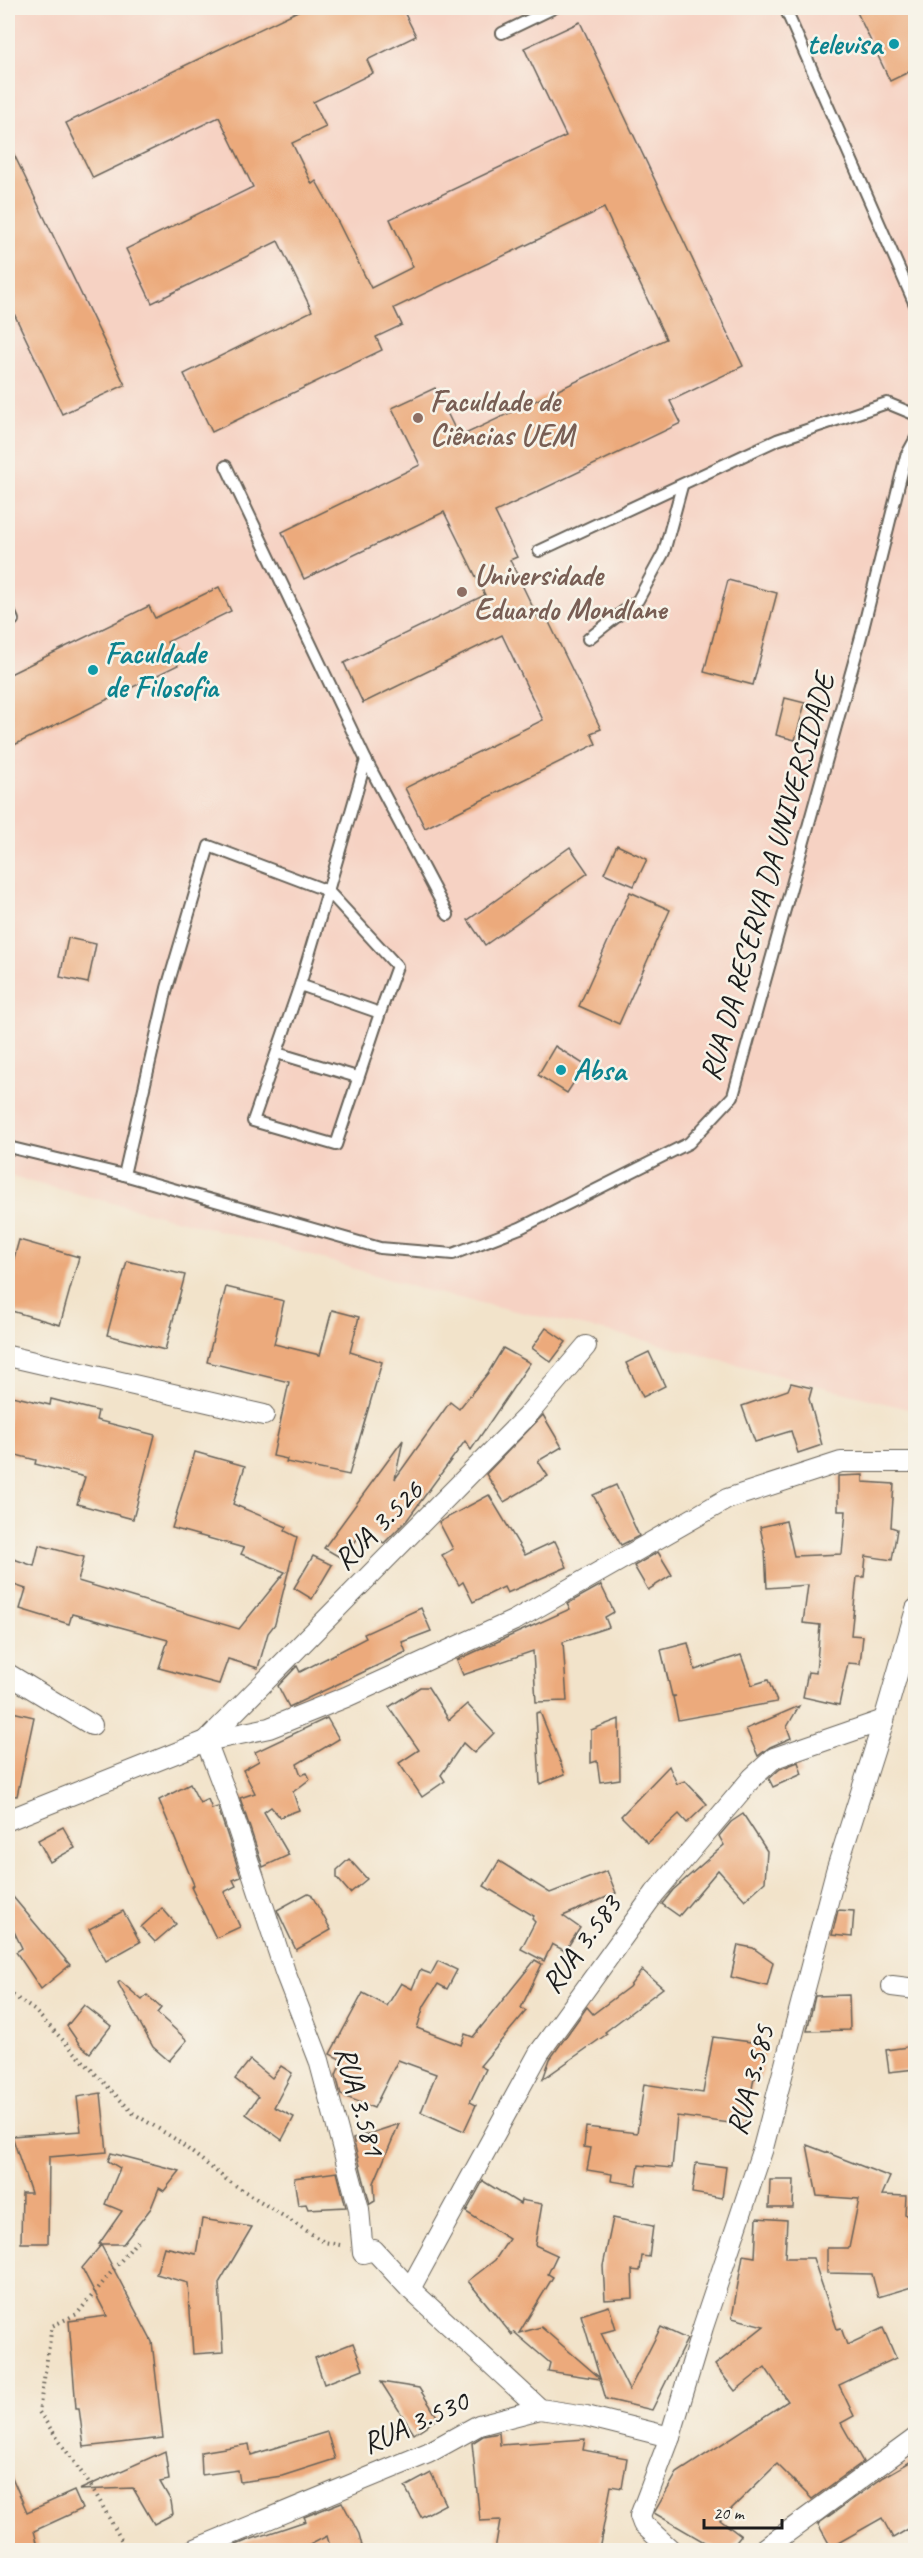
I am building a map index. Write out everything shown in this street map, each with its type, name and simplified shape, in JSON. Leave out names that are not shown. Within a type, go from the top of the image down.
[{"type":"street","name":"RUA 3.526","points":[[206,1741],[526,1418],[586,1346]]},
{"type":"street","points":[[8,1356],[264,1415]]},
{"type":"street","points":[[8,1820],[206,1741],[269,1728],[346,1697],[515,1620],[727,1499],[841,1462],[915,1462]]},
{"type":"street","name":"RUA 3.585","points":[[671,2550],[643,2524],[640,2516],[670,2437],[703,2327],[763,2148],[836,1871],[884,1720],[915,1609]]},
{"type":"street","points":[[8,1674],[92,1725]]},
{"type":"street","name":"RUA 3.583","points":[[410,2289],[539,2054],[655,1893],[752,1778],[774,1758],[884,1720]]},
{"type":"street","name":"RUA 3.581","points":[[206,1741],[228,1799],[285,1972],[319,2060],[358,2209],[362,2248]]},
{"type":"street","points":[[892,1986],[915,1989]]},
{"type":"street","points":[[362,2248],[363,2253],[374,2250],[410,2289],[540,2409]]},
{"type":"street","name":"RUA 3.530","points":[[193,2550],[428,2453],[480,2425],[540,2409],[586,2416],[670,2437]]},
{"type":"street","points":[[763,2550],[914,2443]]},
{"type":"lane","points":[[502,33],[554,8]]},
{"type":"lane","points":[[785,8],[915,307]]},
{"type":"lane","points":[[539,551],[777,440],[887,403],[915,416]]},
{"type":"lane","name":"RUA DA RESERVA DA UNIVERSIDADE","points":[[8,1147],[124,1175],[380,1248],[453,1254],[520,1228],[689,1143],[733,1096],[855,656],[906,456],[915,438]]},
{"type":"lane","points":[[226,466],[366,760],[448,915]]},
{"type":"lane","points":[[588,639],[638,600],[664,552],[682,486]]},
{"type":"lane","points":[[8,609],[13,620],[8,622]]},
{"type":"lane","points":[[124,1175],[167,988],[209,846],[328,891],[397,966],[357,1077],[336,1145],[253,1121],[300,985],[328,891],[366,760]]},
{"type":"lane","points":[[300,985],[380,1013]]},
{"type":"lane","points":[[277,1053],[357,1077]]},
{"type":"path","points":[[8,1992],[34,2010],[133,2113],[175,2139],[227,2180],[324,2242],[362,2248]]},
{"type":"path","points":[[127,2550],[93,2489],[39,2412],[52,2326],[77,2314],[137,2241]]},
{"type":"shaded area","name":"Universidade Eduardo Mondlane","points":[[8,8],[915,8],[915,1411],[639,1339],[423,1290],[287,1248],[8,1176]]},
{"type":"building","name":"Faculdade de Ciências UEM","points":[[304,8],[402,8],[416,36],[367,60],[373,73],[313,102],[326,127],[292,143],[312,184],[316,181],[331,208],[371,288],[413,267],[390,219],[566,136],[524,48],[580,22],[743,366],[670,401],[681,423],[495,512],[517,557],[510,560],[539,620],[546,616],[601,729],[591,733],[596,744],[425,828],[405,788],[543,720],[502,635],[363,703],[344,663],[485,595],[444,512],[304,579],[282,532],[420,465],[392,408],[435,388],[459,437],[666,339],[604,208],[394,308],[402,325],[376,337],[382,350],[212,432],[184,374],[312,311],[278,241],[152,303],[126,249],[253,187],[219,117],[93,178],[66,123]]},
{"type":"building","name":"televisa","points":[[855,8],[910,8],[915,19],[915,69],[890,81]]},
{"type":"building","points":[[8,142],[125,385],[62,414],[8,301]]},
{"type":"building","points":[[728,580],[777,593],[753,685],[704,672]]},
{"type":"building","name":"Faculdade de Filosofia","points":[[219,587],[231,611],[167,642],[178,665],[8,748],[8,675],[149,606],[155,618]]},
{"type":"building","points":[[785,698],[805,703],[795,740],[776,735]]},
{"type":"building","points":[[617,845],[647,859],[634,886],[604,873]]},
{"type":"building","points":[[570,847],[588,873],[485,945],[468,920]]},
{"type":"building","points":[[630,892],[670,910],[619,1024],[579,1006]]},
{"type":"building","points":[[68,938],[96,944],[88,983],[60,977]]},
{"type":"building","name":"Absa","points":[[555,1046],[585,1065],[567,1093],[538,1075]]},
{"type":"building","points":[[19,1240],[79,1257],[60,1325],[8,1310],[8,1291],[14,1270],[11,1269]]},
{"type":"building","points":[[127,1261],[185,1275],[165,1350],[107,1335]]},
{"type":"building","points":[[226,1287],[284,1301],[274,1344],[320,1355],[332,1310],[359,1317],[350,1352],[382,1362],[349,1475],[286,1462],[287,1459],[273,1456],[289,1382],[207,1362]]},
{"type":"building","points":[[546,1328],[566,1342],[551,1362],[532,1348]]},
{"type":"building","points":[[503,1348],[530,1363],[471,1450],[465,1441],[407,1520],[384,1543],[364,1529],[343,1559],[324,1548],[403,1440],[395,1479],[450,1402],[459,1409],[488,1373]]},
{"type":"building","points":[[649,1352],[665,1386],[643,1397],[626,1363]]},
{"type":"building","points":[[791,1383],[812,1388],[809,1399],[822,1445],[798,1453],[791,1431],[755,1442],[742,1406],[788,1390]]},
{"type":"building","points":[[8,1395],[50,1405],[51,1399],[98,1411],[96,1420],[155,1435],[133,1519],[77,1504],[85,1477],[35,1464],[36,1460],[8,1453]]},
{"type":"building","points":[[543,1415],[562,1447],[538,1461],[548,1476],[504,1502],[486,1474]]},
{"type":"building","points":[[195,1452],[245,1466],[233,1504],[287,1527],[285,1531],[297,1537],[275,1624],[268,1633],[258,1668],[228,1659],[219,1684],[159,1668],[168,1640],[72,1614],[69,1624],[20,1609],[26,1589],[8,1583],[8,1557],[34,1566],[39,1545],[84,1557],[78,1581],[239,1629],[285,1572],[241,1554],[244,1548],[172,1528]]},
{"type":"building","points":[[863,1475],[863,1482],[894,1484],[891,1527],[897,1529],[892,1560],[866,1556],[864,1577],[857,1577],[851,1635],[863,1636],[860,1664],[848,1663],[839,1705],[803,1697],[808,1672],[816,1673],[820,1625],[803,1623],[808,1585],[767,1588],[765,1550],[760,1527],[786,1521],[794,1556],[842,1554],[846,1511],[838,1511],[838,1476]]},
{"type":"building","points":[[616,1485],[639,1536],[621,1545],[593,1495]]},
{"type":"building","points":[[489,1495],[525,1555],[555,1541],[567,1567],[507,1593],[504,1587],[473,1602],[463,1582],[459,1585],[442,1555],[453,1549],[439,1522]]},
{"type":"building","points":[[658,1552],[672,1575],[648,1590],[634,1566]]},
{"type":"building","points":[[313,1556],[332,1565],[312,1599],[294,1588]]},
{"type":"building","points":[[601,1585],[614,1612],[605,1617],[609,1627],[563,1642],[567,1701],[536,1702],[533,1651],[463,1675],[457,1660],[570,1609],[567,1604]]},
{"type":"building","points":[[421,1608],[431,1631],[402,1642],[406,1652],[289,1707],[278,1686],[297,1666],[300,1672],[366,1638],[364,1634]]},
{"type":"building","points":[[688,1643],[695,1670],[741,1655],[752,1685],[768,1680],[777,1702],[678,1720],[673,1697],[676,1696],[672,1696],[661,1650]]},
{"type":"building","points":[[420,1687],[428,1687],[449,1720],[467,1704],[494,1733],[474,1753],[463,1743],[441,1775],[445,1781],[422,1797],[399,1763],[419,1750],[389,1707]]},
{"type":"building","points":[[799,1706],[787,1727],[791,1738],[770,1747],[758,1756],[746,1729]]},
{"type":"building","points":[[8,1711],[34,1717],[17,1796],[8,1795]]},
{"type":"building","points":[[540,1712],[565,1774],[540,1784],[536,1713]]},
{"type":"building","points":[[327,1718],[339,1739],[297,1764],[301,1775],[307,1773],[310,1779],[293,1792],[299,1810],[280,1817],[271,1807],[264,1812],[289,1855],[263,1867],[240,1798],[255,1793],[243,1770],[259,1761],[255,1752]]},
{"type":"building","points":[[619,1719],[620,1779],[600,1782],[597,1761],[591,1763],[591,1730]]},
{"type":"building","points":[[798,1762],[802,1774],[773,1787],[769,1779],[780,1769]]},
{"type":"building","points":[[669,1766],[677,1784],[685,1781],[707,1804],[687,1823],[679,1814],[648,1843],[621,1816]]},
{"type":"building","points":[[190,1784],[200,1803],[208,1799],[212,1809],[218,1807],[241,1877],[233,1880],[236,1886],[224,1892],[240,1927],[216,1938],[191,1887],[194,1885],[159,1800]]},
{"type":"building","points":[[743,1814],[767,1851],[765,1882],[745,1900],[718,1870],[679,1916],[662,1904],[673,1890],[724,1845],[719,1836],[731,1822]]},
{"type":"building","points":[[63,1827],[75,1848],[50,1862],[38,1840]]},
{"type":"building","points":[[349,1859],[367,1879],[350,1893],[337,1878],[337,1870]]},
{"type":"building","points":[[499,1861],[550,1893],[607,1871],[616,1893],[563,1916],[580,1928],[565,1951],[552,1944],[544,1961],[521,1949],[535,1922],[532,1919],[534,1916],[484,1886]]},
{"type":"building","points":[[8,1891],[70,1965],[41,1989],[16,1952],[22,1948],[8,1919]]},
{"type":"building","points":[[308,1893],[311,1894],[331,1930],[296,1950],[277,1910]]},
{"type":"building","points":[[162,1908],[176,1924],[155,1942],[141,1927]]},
{"type":"building","points":[[838,1910],[854,1911],[852,1937],[832,1935]]},
{"type":"building","points":[[123,1911],[140,1942],[106,1961],[89,1929]]},
{"type":"building","points":[[738,1945],[753,1948],[773,1962],[767,1986],[731,1977]]},
{"type":"building","points":[[535,1960],[542,1964],[521,2008],[526,2011],[480,2066],[486,2069],[470,2102],[476,2105],[464,2131],[421,2112],[436,2074],[398,2060],[374,2108],[341,2095],[336,2075],[342,2060],[330,2054],[363,1993],[387,2006],[401,1983],[412,1989],[420,1970],[431,1974],[438,1961],[457,1970],[447,1989],[438,1984],[424,2006],[417,2028],[461,2045],[465,2034],[473,2037]]},
{"type":"building","points":[[642,1970],[663,1988],[605,2032],[607,2034],[543,2079],[550,2059],[587,2007],[593,2014],[629,1987]]},
{"type":"building","points":[[120,1981],[142,2000],[147,1995],[161,2008],[157,2013],[187,2040],[169,2061],[153,2047],[118,1983]]},
{"type":"building","points":[[849,1995],[850,2030],[807,2031],[815,1996]]},
{"type":"building","points":[[84,2005],[111,2026],[90,2053],[80,2045],[67,2026]]},
{"type":"building","points":[[713,2037],[766,2044],[760,2079],[754,2078],[745,2125],[677,2116],[672,2168],[639,2165],[636,2185],[611,2181],[612,2174],[587,2170],[591,2148],[584,2147],[586,2127],[637,2133],[644,2084],[703,2093]]},
{"type":"building","points":[[915,2046],[915,2069],[889,2072],[886,2050]]},
{"type":"building","points":[[250,2060],[272,2078],[281,2066],[292,2073],[274,2107],[294,2117],[282,2140],[246,2114],[258,2097],[235,2079]]},
{"type":"building","points":[[101,2093],[107,2152],[49,2157],[48,2243],[21,2243],[22,2193],[31,2193],[12,2136],[81,2131],[77,2097]]},
{"type":"building","points":[[399,2124],[374,2183],[375,2201],[370,2204],[353,2139]]},
{"type":"building","points":[[807,2145],[890,2177],[882,2195],[906,2196],[905,2214],[915,2225],[915,2286],[878,2297],[872,2274],[827,2273],[827,2248],[849,2248],[859,2199],[817,2196]]},
{"type":"building","points":[[111,2153],[180,2171],[164,2191],[159,2188],[151,2208],[123,2244],[99,2244],[122,2211],[105,2204],[120,2168],[108,2161]]},
{"type":"building","points":[[696,2163],[726,2167],[722,2198],[692,2193]]},
{"type":"building","points":[[337,2172],[346,2207],[308,2209],[306,2204],[298,2205],[294,2178]]},
{"type":"building","points":[[770,2180],[794,2180],[793,2208],[769,2208]]},
{"type":"building","points":[[483,2181],[520,2204],[521,2200],[542,2204],[535,2245],[557,2255],[548,2274],[553,2277],[519,2333],[541,2327],[600,2378],[581,2315],[609,2306],[616,2329],[601,2333],[629,2390],[661,2327],[687,2339],[652,2410],[606,2399],[600,2379],[548,2371],[550,2363],[514,2332],[512,2335],[468,2281],[495,2260],[509,2239],[466,2212]]},
{"type":"building","points":[[613,2218],[653,2226],[649,2257],[642,2256],[640,2271],[632,2270],[633,2298],[605,2300],[603,2266]]},
{"type":"building","points":[[757,2218],[787,2220],[785,2258],[813,2258],[837,2329],[841,2328],[847,2345],[883,2328],[896,2358],[839,2385],[854,2416],[841,2423],[863,2462],[812,2499],[777,2464],[720,2520],[741,2536],[730,2550],[718,2550],[654,2513],[677,2473],[788,2401],[765,2367],[735,2391],[715,2365],[764,2326],[732,2318],[743,2255],[755,2257]]},
{"type":"building","points":[[202,2219],[252,2227],[219,2283],[223,2352],[193,2354],[188,2283],[156,2274],[164,2247],[196,2254]]},
{"type":"building","points":[[101,2245],[152,2342],[163,2438],[84,2447],[79,2408],[76,2408],[69,2321],[107,2316],[82,2268]]},
{"type":"building","points":[[353,2343],[363,2369],[324,2384],[315,2358]]},
{"type":"building","points":[[381,2382],[419,2388],[438,2418],[414,2434]]},
{"type":"building","points":[[327,2432],[335,2459],[282,2476],[240,2482],[238,2470],[202,2475],[201,2452],[249,2444],[251,2455]]},
{"type":"building","points":[[499,2433],[500,2445],[585,2439],[583,2450],[627,2458],[622,2488],[611,2486],[599,2550],[495,2550],[500,2520],[480,2521],[472,2443],[483,2436]]},
{"type":"building","points":[[165,2451],[169,2480],[160,2482],[171,2501],[173,2514],[154,2524],[133,2488],[79,2490]]},
{"type":"building","points":[[915,2459],[915,2525],[893,2538],[882,2518],[831,2547],[818,2524],[884,2477]]},
{"type":"building","points":[[8,2468],[27,2512],[74,2491],[82,2509],[34,2531],[39,2550],[8,2550]]},
{"type":"building","points":[[431,2473],[446,2504],[421,2517],[405,2487]]},
{"type":"building","points":[[342,2502],[359,2534],[363,2550],[331,2550],[327,2536],[300,2550],[230,2550],[229,2548],[306,2521],[304,2517]]},
{"type":"place","name":"televisa","points":[[894,44]]},
{"type":"place","name":"Faculdade de Ciências UEM","points":[[418,418]]},
{"type":"place","name":"Universidade Eduardo Mondlane","points":[[462,592]]},
{"type":"place","name":"Faculdade de Filosofia","points":[[93,670]]},
{"type":"place","name":"Absa","points":[[561,1070]]}]
